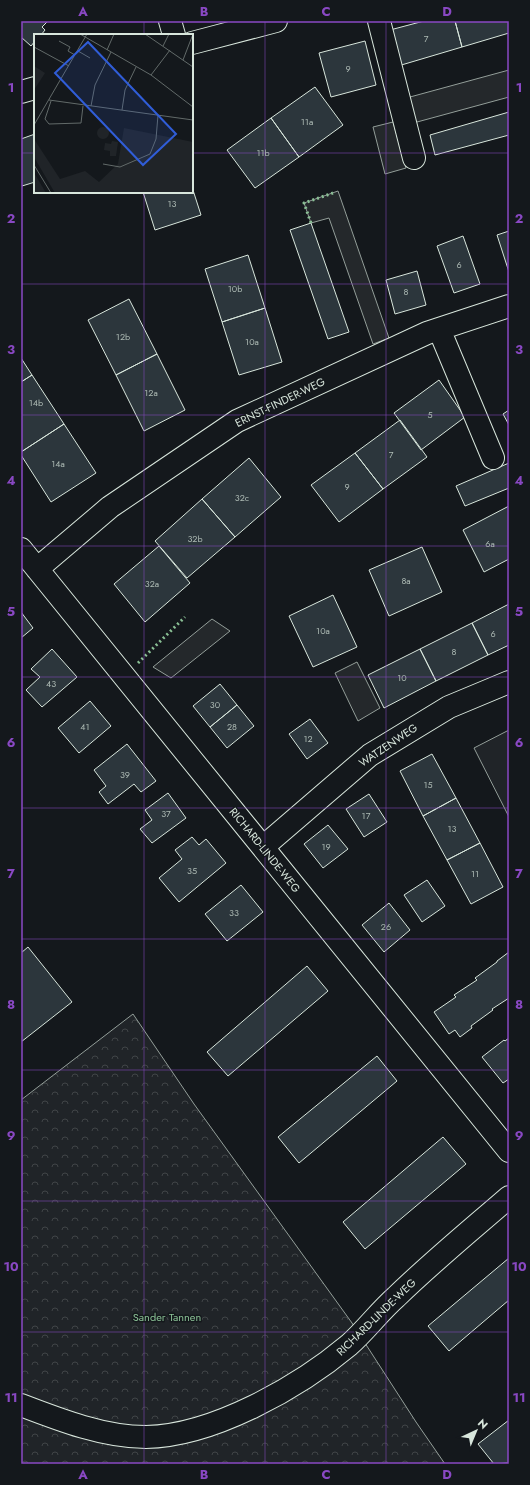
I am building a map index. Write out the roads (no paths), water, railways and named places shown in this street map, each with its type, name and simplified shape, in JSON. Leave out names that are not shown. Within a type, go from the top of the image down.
[{"type":"street","points":[[170,21],[174,34]]},
{"type":"street","points":[[193,43],[276,21]]},
{"type":"street","points":[[379,21],[414,158]]},
{"type":"street","points":[[21,92],[34,88]]},
{"type":"street","name":"ERNST-FINDER-WEG","points":[[37,569],[110,507],[237,421],[427,333],[509,306]]},
{"type":"street","points":[[439,329],[493,458]]},
{"type":"street","name":"RICHARD-LINDE-WEG","points":[[21,549],[509,1151]]},
{"type":"street","name":"WATZENWEG","points":[[263,847],[370,755],[449,707],[509,682]]},
{"type":"street","name":"RICHARD-LINDE-WEG","points":[[21,1405],[92,1429],[145,1437],[164,1436],[197,1429],[265,1401],[321,1368],[350,1344],[395,1298],[509,1197]]},
{"type":"park label","name":"Sander Tannen","points":[[167,1317]]}]
